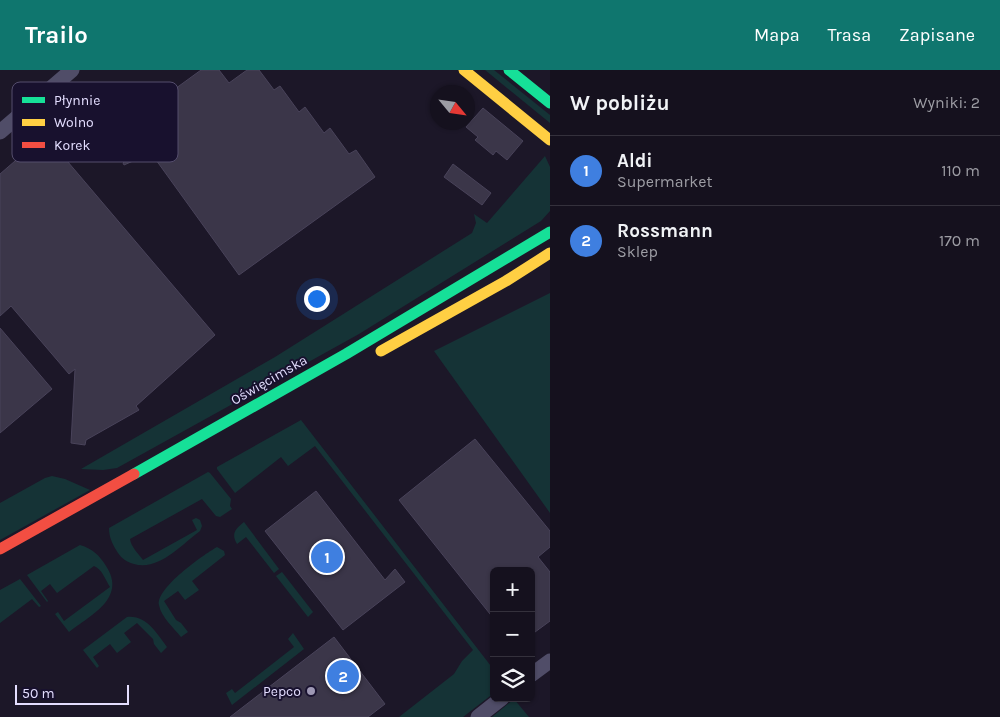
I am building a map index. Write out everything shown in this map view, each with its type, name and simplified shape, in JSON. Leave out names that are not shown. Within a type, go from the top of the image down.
[{"type":"main road","points":[[464,70],[550,140]]},
{"type":"main road","points":[[509,70],[550,103]]},
{"type":"main road","name":"Oświęcimska","points":[[0,549],[247,410],[488,271],[550,232]]},
{"type":"main road","points":[[374,355],[549,255]]},
{"type":"street","points":[[58,82],[72,70]]},
{"type":"street","points":[[0,132],[12,122]]},
{"type":"street","points":[[535,672],[550,661]]},
{"type":"street","points":[[478,717],[497,702]]},
{"type":"green space","points":[[485,70],[494,70],[550,115],[550,123]]},
{"type":"green space","points":[[545,156],[550,167],[550,211],[541,221],[359,334],[117,468],[103,470],[81,469],[275,357],[472,233],[476,223],[474,214],[487,223]]},
{"type":"green space","points":[[550,293],[550,513],[434,351]]},
{"type":"green space","points":[[301,420],[490,665],[490,696],[463,717],[399,717],[454,674],[462,661],[473,650],[315,446],[288,466],[281,457],[235,493],[217,467]]},
{"type":"green space","points":[[208,472],[231,499],[230,506],[232,509],[220,517],[216,516],[202,499],[130,539],[133,547],[143,560],[197,530],[192,520],[196,518],[200,520],[202,526],[200,531],[169,555],[152,564],[143,565],[131,563],[121,557],[112,541],[109,528]]},
{"type":"green space","points":[[52,476],[65,479],[90,490],[0,540],[0,503]]},
{"type":"green space","points":[[244,522],[279,569],[274,573],[246,537],[237,544],[234,534]]},
{"type":"green space","points":[[80,545],[95,553],[101,559],[111,577],[112,587],[104,605],[69,632],[55,614],[58,612],[64,621],[110,587],[101,572],[94,566],[57,593],[50,584],[41,591],[47,602],[27,575]]},
{"type":"green space","points":[[217,547],[224,551],[225,555],[192,581],[199,590],[185,600],[178,591],[164,601],[176,620],[188,632],[181,637],[162,614],[159,605],[160,598],[172,581]]},
{"type":"green space","points":[[282,572],[313,612],[308,617],[276,576]]},
{"type":"green space","points":[[20,579],[41,606],[39,607],[32,599],[0,623],[0,590]]},
{"type":"green space","points":[[127,617],[134,617],[146,622],[167,647],[161,653],[154,644],[153,639],[137,623],[124,633],[131,642],[117,653],[110,644],[93,657],[99,666],[97,668],[83,650]]},
{"type":"green space","points":[[293,633],[304,649],[232,705],[226,693],[232,689],[235,693],[294,647],[288,639]]},
{"type":"green space","points":[[510,702],[516,702],[529,717],[492,717]]},
{"type":"building","points":[[201,70],[219,70],[229,83],[247,70],[259,70],[274,90],[280,86],[299,112],[305,107],[324,133],[330,128],[349,154],[356,150],[375,177],[239,275],[157,162],[178,162],[178,87]]},
{"type":"building","points":[[483,108],[523,141],[507,160],[496,151],[493,155],[475,140],[478,137],[470,130],[475,130],[475,117]]},
{"type":"building","points":[[14,162],[68,162],[215,335],[136,406],[139,410],[86,440],[85,445],[71,443],[75,369],[69,374],[11,306],[0,316],[0,174]]},
{"type":"building","points":[[453,164],[491,193],[482,205],[444,177]]},
{"type":"building","points":[[0,328],[52,389],[0,433]]},
{"type":"building","points":[[475,439],[550,531],[550,547],[538,557],[550,572],[550,621],[535,632],[535,567],[490,567],[490,614],[399,500]]},
{"type":"building","points":[[316,491],[385,580],[395,569],[405,582],[343,630],[265,531]]},
{"type":"building","points":[[334,637],[385,704],[368,717],[230,717]]},
{"type":"traffic: fast","points":[[509,70],[550,103]]},
{"type":"traffic: fast","points":[[134,474],[346,354],[550,232]]},
{"type":"traffic: slow","points":[[464,70],[550,140]]},
{"type":"traffic: slow","points":[[381,351],[506,281],[550,253]]},
{"type":"traffic: jam","points":[[0,549],[134,474]]},
{"type":"place","name":"Aldi","points":[[327,557]]},
{"type":"place","name":"Rossmann","points":[[343,676]]},
{"type":"place","name":"Pepco","points":[[311,691]]}]
